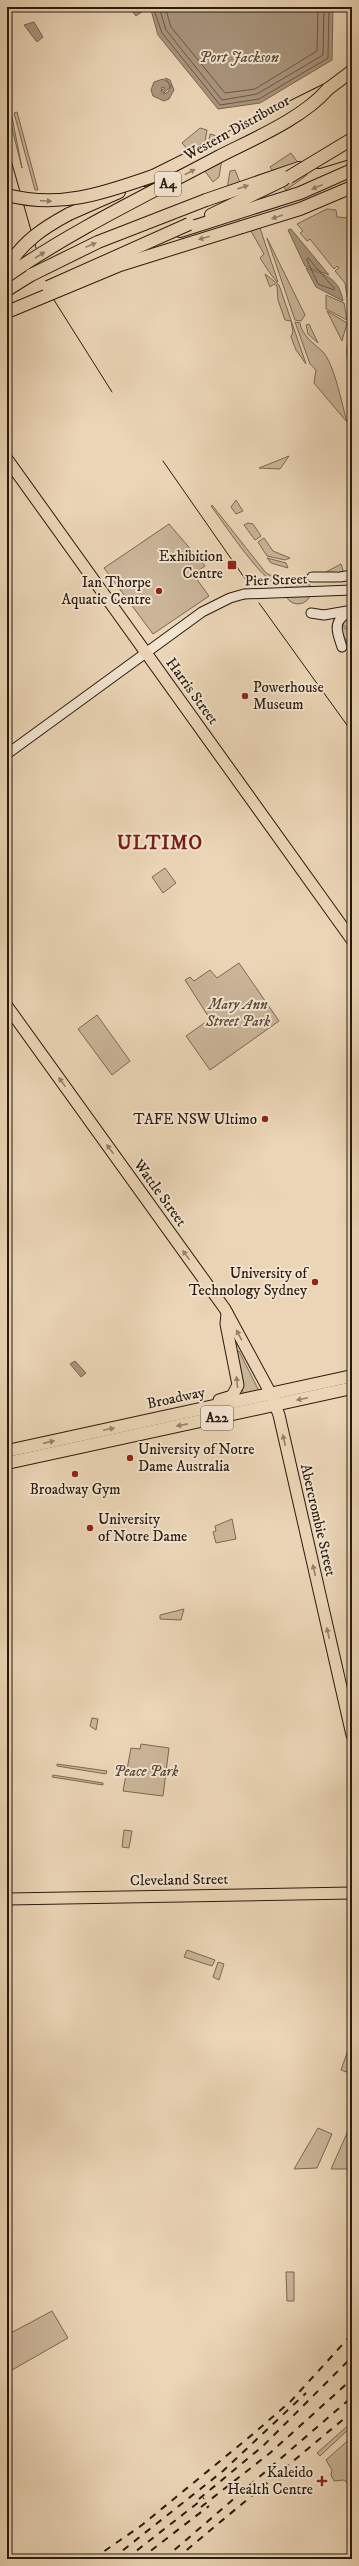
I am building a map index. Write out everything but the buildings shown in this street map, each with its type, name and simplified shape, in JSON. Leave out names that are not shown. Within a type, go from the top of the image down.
[{"type":"highway","name":"Western Distributor","points":[[7,276],[73,234],[267,132],[319,99],[328,89],[352,71]]},
{"type":"highway","points":[[7,268],[23,245],[48,225],[153,176],[328,89]]},
{"type":"highway","points":[[7,313],[24,299],[72,275],[252,196],[352,140]]},
{"type":"highway","points":[[7,290],[50,264],[118,233],[317,162],[352,152]]},
{"type":"highway","points":[[317,162],[352,158]]},
{"type":"highway","points":[[7,313],[166,235],[300,193],[352,170]]},
{"type":"highway","points":[[7,195],[50,201],[78,199],[106,193],[153,176]]},
{"type":"highway","points":[[7,313],[120,265],[273,218],[352,187]]},
{"type":"highway","name":"Broadway","points":[[7,1463],[273,1400],[352,1376]]},
{"type":"highway","name":"Broadway","points":[[7,1451],[185,1413],[352,1388]]},
{"type":"main road","name":"Harris Street","points":[[7,459],[352,940]]},
{"type":"main road","points":[[312,577],[338,577],[352,575]]},
{"type":"main road","name":"Pier Street","points":[[7,754],[211,607],[244,594],[352,590]]},
{"type":"main road","points":[[311,613],[324,615],[352,610]]},
{"type":"main road","points":[[342,646],[337,631],[337,622],[344,614],[352,610]]},
{"type":"main road","name":"Wattle Street","points":[[7,1006],[227,1312],[273,1400]]},
{"type":"main road","points":[[185,1413],[198,1406],[229,1398],[237,1390],[226,1324],[227,1312]]},
{"type":"main road","name":"Abercrombie Street","points":[[273,1400],[352,1735]]},
{"type":"main road","name":"Cleveland Street","points":[[7,1899],[352,1894]]},
{"type":"green space","points":[[11,112],[22,168],[8,113]]},
{"type":"green space","points":[[17,112],[38,190],[35,190],[14,113]]},
{"type":"green space","points":[[200,128],[207,130],[205,142],[188,150],[182,143]]},
{"type":"green space","points":[[210,134],[217,136],[224,147],[219,177],[213,182],[204,170]]},
{"type":"green space","points":[[291,153],[307,175],[286,190],[270,167]]},
{"type":"green space","points":[[235,170],[241,185],[227,189],[230,171]]},
{"type":"green space","points":[[327,209],[336,210],[337,217],[350,218],[352,215],[352,304],[348,302],[345,283],[335,271],[339,268],[337,266],[334,269],[310,239],[307,241],[300,233],[303,231],[297,224]]},
{"type":"green space","points":[[260,228],[278,282],[260,258],[264,254],[251,231]]},
{"type":"green space","points":[[267,238],[305,315],[301,321],[295,320]]},
{"type":"green space","points":[[265,274],[279,285],[306,364],[296,350],[291,337],[293,332],[291,321],[285,320],[278,300],[277,286],[274,284],[270,287]]},
{"type":"green space","points":[[326,295],[344,303],[347,320],[326,309]]},
{"type":"green space","points":[[327,311],[347,323],[342,341]]},
{"type":"green space","points":[[295,322],[300,323],[305,335],[322,351],[330,364],[347,422],[314,383],[316,370],[310,364]]},
{"type":"green space","points":[[309,324],[318,343],[308,334],[306,325]]},
{"type":"green space","points":[[352,325],[352,375],[349,369],[347,350],[348,338]]},
{"type":"green space","points":[[289,456],[280,469],[259,468]]},
{"type":"green space","points":[[236,500],[243,511],[236,514],[231,507]]},
{"type":"green space","points":[[212,505],[266,573],[276,578],[274,583],[250,559],[232,536],[211,506]]},
{"type":"green space","points":[[248,523],[253,524],[261,536],[255,540],[244,525]]},
{"type":"green space","name":"Ian Thorpe Aquatic Centre","points":[[169,524],[205,566],[193,574],[209,596],[153,634],[104,568]]},
{"type":"green space","points":[[264,538],[273,551],[290,558],[285,560],[267,556],[258,542]]},
{"type":"green space","points":[[267,558],[286,563],[288,568],[271,563]]},
{"type":"green space","points":[[341,564],[344,573],[326,573],[326,572]]},
{"type":"green space","points":[[298,578],[307,582],[311,591],[307,600],[298,604],[289,600],[285,591],[289,582]]},
{"type":"green space","points":[[352,613],[352,626],[349,629],[340,623]]},
{"type":"green space","points":[[340,625],[349,631],[347,640],[352,653],[342,633]]},
{"type":"green space","points":[[165,868],[176,883],[163,893],[152,877]]},
{"type":"green space","name":"Mary Ann Street Park","points":[[239,963],[279,1021],[210,1070],[186,1036],[210,1019],[185,980],[190,977],[194,981],[210,970],[217,978]]},
{"type":"green space","points":[[97,1015],[130,1061],[112,1075],[78,1029]]},
{"type":"green space","points":[[237,1351],[239,1351],[259,1391],[243,1394]]},
{"type":"green space","points":[[232,1519],[236,1539],[216,1543],[213,1532],[216,1531],[215,1526]]},
{"type":"green space","points":[[184,1609],[181,1620],[160,1619],[160,1615]]},
{"type":"green space","points":[[92,1718],[98,1719],[96,1730],[90,1726]]},
{"type":"green space","name":"Peace Park","points":[[141,1744],[169,1748],[163,1796],[123,1791],[131,1748],[140,1749]]},
{"type":"green space","points":[[57,1764],[107,1771],[106,1774],[57,1766]]},
{"type":"green space","points":[[53,1775],[103,1783],[103,1785],[52,1777]]},
{"type":"green space","points":[[124,1830],[132,1831],[129,1848],[122,1847]]},
{"type":"green space","points":[[187,1950],[215,1960],[212,1966],[184,1957]]},
{"type":"green space","points":[[218,1962],[224,1964],[219,1980],[213,1977]]},
{"type":"green space","points":[[352,2039],[352,2074],[341,2070]]},
{"type":"green space","points":[[352,2122],[352,2169],[331,2169]]},
{"type":"green space","points":[[318,2128],[332,2134],[317,2168],[294,2169]]},
{"type":"green space","points":[[286,2272],[294,2272],[294,2301],[287,2301]]},
{"type":"green space","points":[[52,2311],[68,2338],[12,2370],[7,2361],[7,2335]]},
{"type":"green space","points":[[352,2422],[352,2426],[320,2456],[317,2453]]},
{"type":"green space","points":[[352,2437],[352,2490],[349,2484],[344,2480],[334,2481],[331,2475],[332,2470],[326,2460]]},
{"type":"water","name":"Port Jackson","points":[[129,7],[333,7],[332,60],[260,103],[218,109],[158,35],[151,10],[147,8],[136,16]]},
{"type":"water","points":[[34,22],[43,37],[37,42],[24,25]]},
{"type":"water","points":[[165,78],[170,80],[174,90],[169,99],[164,101],[153,96],[151,90],[154,82],[163,79],[168,82]],"holes":[[[168,82],[171,86],[168,92],[164,94],[161,92],[162,87],[165,88],[162,90],[164,93],[170,87]]]},
{"type":"water","points":[[291,229],[329,275],[305,266],[288,230]]},
{"type":"water","points":[[306,268],[325,275],[335,282],[341,293],[343,301],[316,287]]},
{"type":"water","points":[[75,1361],[86,1373],[81,1377],[70,1364]]},
{"type":"tram line","points":[[7,146],[36,248]]},
{"type":"tram line","points":[[54,300],[112,392]]},
{"type":"tram line","points":[[163,461],[248,583]]},
{"type":"tram line","points":[[259,603],[352,732]]},
{"type":"railway","points":[[93,2559],[142,2525],[291,2401],[352,2334]]},
{"type":"railway","points":[[199,2499],[263,2446],[352,2357]]},
{"type":"railway","points":[[201,2507],[270,2453],[352,2379]]},
{"type":"railway","points":[[112,2559],[223,2471],[306,2393]]},
{"type":"railway","points":[[164,2559],[352,2397]]},
{"type":"railway","points":[[176,2559],[352,2412]]},
{"type":"railway","points":[[126,2559],[204,2498]]},
{"type":"railway","points":[[140,2559],[209,2506]]},
{"type":"place","name":"Exhibition Centre","points":[[232,565]]},
{"type":"place","name":"Ian Thorpe Aquatic Centre","points":[[159,591]]},
{"type":"place","name":"Powerhouse Museum","points":[[245,696]]},
{"type":"place","name":"TAFE NSW Ultimo","points":[[265,1119]]},
{"type":"place","name":"University of Technology Sydney","points":[[315,1282]]},
{"type":"place","name":"University of Notre Dame Australia","points":[[130,1458]]},
{"type":"place","name":"Broadway Gym","points":[[75,1474]]},
{"type":"place","name":"University of Notre Dame","points":[[90,1528]]},
{"type":"place","name":"Kaleido Health Centre","points":[[322,2481]]},
{"type":"district","name":"ULTIMO","points":[[160,843]]}]
